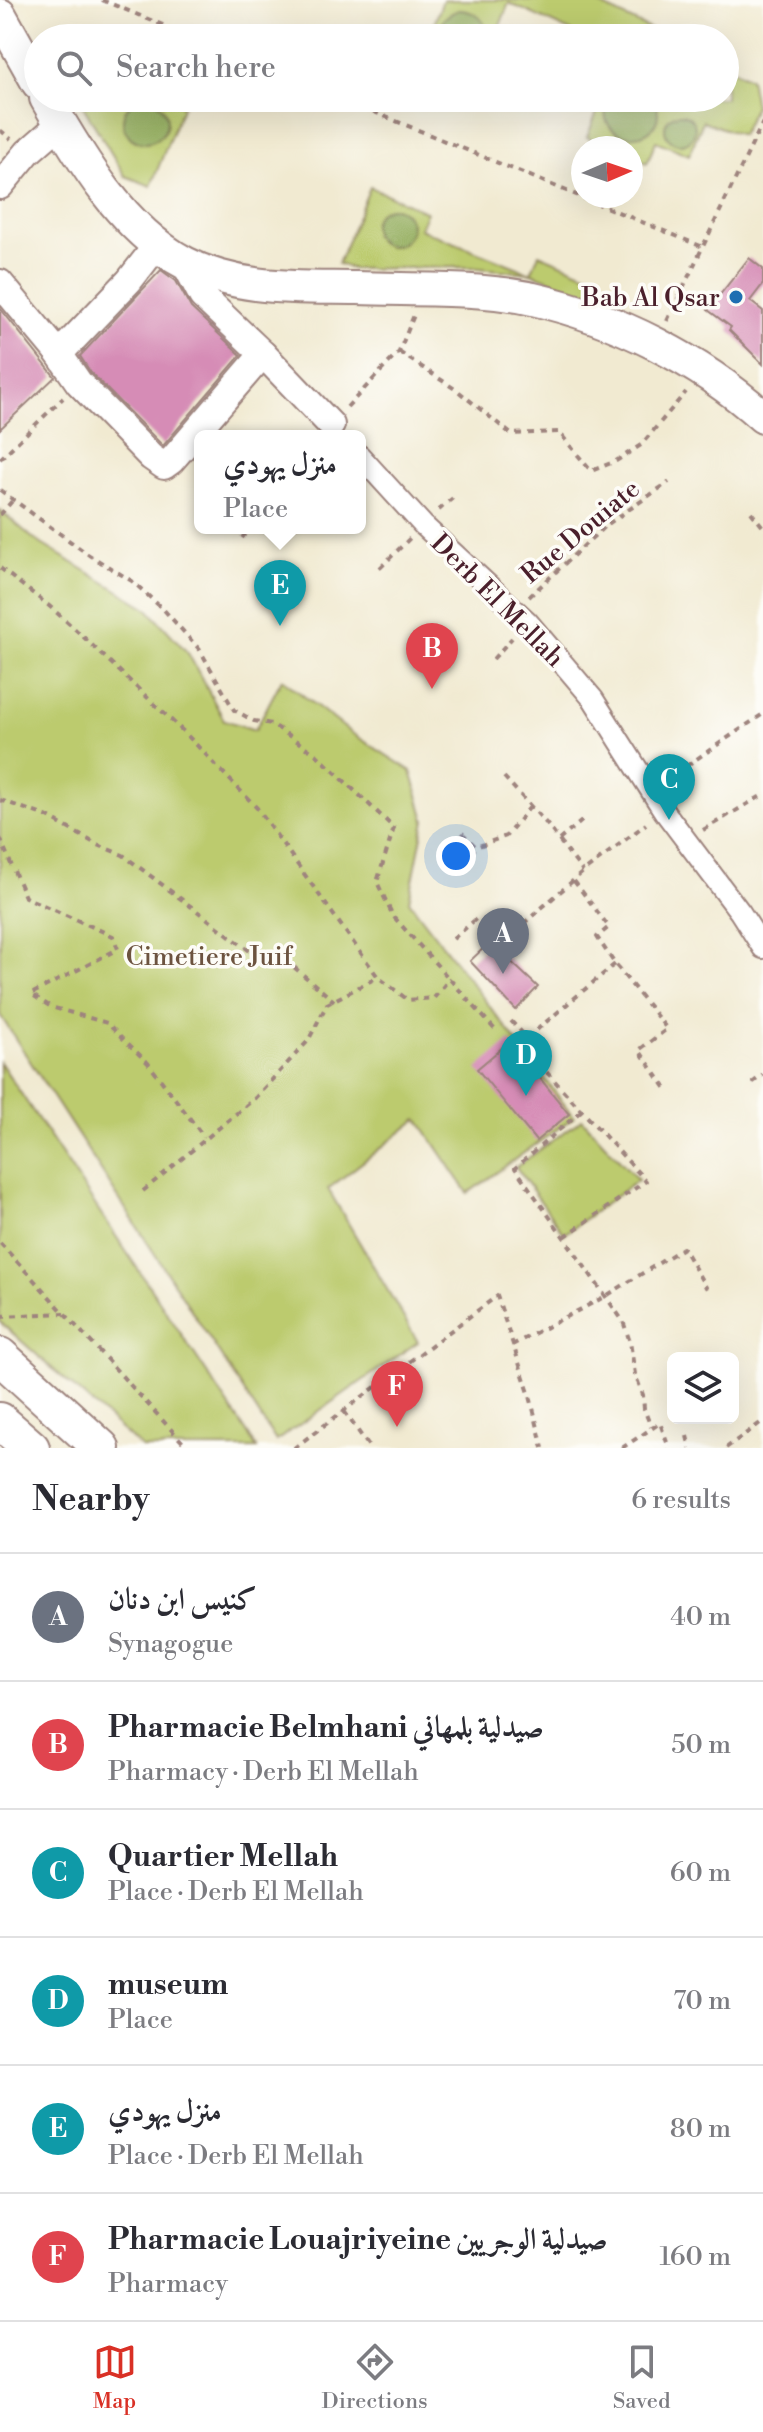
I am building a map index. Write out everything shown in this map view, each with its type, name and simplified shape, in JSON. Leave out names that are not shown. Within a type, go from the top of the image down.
[{"type":"main road","points":[[0,1356],[101,1448]]},
{"type":"main road","points":[[0,1421],[31,1448]]},
{"type":"street","points":[[0,15],[24,58]]},
{"type":"street","points":[[0,186],[28,152],[53,112]]},
{"type":"street","points":[[55,112],[116,206],[171,253],[219,278],[265,286],[423,290],[533,299],[612,324],[656,344],[741,397],[763,417]]},
{"type":"street","points":[[59,354],[129,281],[171,253]]},
{"type":"street","points":[[171,253],[202,296],[336,430]]},
{"type":"street","points":[[0,283],[79,383],[151,457],[164,466],[194,434]]},
{"type":"street","points":[[198,430],[263,354]]},
{"type":"street","name":"Derb El Mellah","points":[[366,463],[423,525],[521,615],[593,699],[664,811],[740,912],[763,948]]},
{"type":"path","points":[[102,0],[160,24]]},
{"type":"path","points":[[374,112],[703,247]]},
{"type":"path","points":[[656,344],[763,122]]},
{"type":"path","points":[[336,430],[399,352],[423,290]]},
{"type":"path","points":[[399,352],[458,391],[511,434],[559,432],[591,471],[616,461],[641,445],[704,372]]},
{"type":"path","points":[[0,459],[79,383]]},
{"type":"path","name":"Rue Douiate","points":[[493,659],[521,615],[605,526],[669,482]]},
{"type":"path","points":[[0,490],[89,555],[132,581],[164,610],[200,650],[234,710],[254,721],[272,724],[317,755],[394,828],[377,882],[393,916],[498,1033]]},
{"type":"path","points":[[0,515],[13,500]]},
{"type":"path","points":[[751,512],[763,527]]},
{"type":"path","points":[[242,538],[245,534]]},
{"type":"path","points":[[0,568],[85,639],[186,734],[257,808],[378,977],[408,1000],[434,998],[450,978]]},
{"type":"path","points":[[651,790],[763,714]]},
{"type":"path","points":[[504,777],[583,872]]},
{"type":"path","points":[[686,839],[763,795]]},
{"type":"path","points":[[0,800],[46,816],[123,855],[267,964],[282,957],[334,1001]]},
{"type":"path","points":[[464,863],[476,847],[506,836],[530,807]]},
{"type":"path","points":[[453,939],[476,919],[499,946],[583,872],[664,811]]},
{"type":"path","points":[[559,840],[583,820]]},
{"type":"path","points":[[462,833],[476,847]]},
{"type":"path","points":[[0,838],[25,897],[113,936],[118,949],[31,994],[51,1007],[106,1022],[148,1063],[204,1137]]},
{"type":"path","points":[[574,881],[609,927],[597,937],[667,1029],[639,1050],[667,1090]]},
{"type":"path","points":[[564,1237],[646,1181],[520,1043],[615,964]]},
{"type":"path","points":[[143,1191],[204,1137],[255,1098],[308,1041],[327,1004],[378,977]]},
{"type":"path","points":[[511,1021],[527,1038]]},
{"type":"path","points":[[752,1083],[763,1075]]},
{"type":"path","points":[[581,1111],[515,1168],[623,1321],[651,1427]]},
{"type":"path","points":[[0,1243],[188,1448]]},
{"type":"path","points":[[512,1345],[606,1296],[683,1248],[707,1289]]},
{"type":"path","points":[[294,1448],[497,1296],[530,1396],[543,1448]]},
{"type":"path","points":[[0,1316],[64,1313]]},
{"type":"path","points":[[344,1411],[370,1448]]},
{"type":"path","points":[[726,1448],[763,1421]]},
{"type":"path","points":[[622,1448],[660,1423],[669,1448]]},
{"type":"path","points":[[687,1436],[690,1448]]},
{"type":"green space","points":[[443,0],[590,0],[639,24],[555,24],[509,3],[501,24],[434,24]]},
{"type":"green space","points":[[459,10],[471,12],[484,24],[440,24]]},
{"type":"green space","points":[[739,73],[750,78],[755,106],[741,135],[703,121],[689,155],[656,141],[647,163],[643,162],[643,136],[587,136],[597,112],[739,112]]},
{"type":"green space","points":[[86,112],[180,112],[151,186],[125,176]]},
{"type":"green space","points":[[126,112],[165,113],[165,129],[153,141],[137,141],[125,129]]},
{"type":"green space","points":[[607,112],[657,112],[654,127],[644,134],[620,134],[610,127]]},
{"type":"green space","points":[[680,114],[690,119],[695,129],[690,139],[680,144],[670,139],[665,129],[670,119]]},
{"type":"green space","points":[[370,187],[427,212],[420,229],[531,273],[467,267],[353,269],[338,264]]},
{"type":"green space","points":[[392,208],[406,213],[411,227],[406,241],[392,246],[378,241],[373,227],[378,213]]},
{"type":"green space","points":[[539,254],[599,279],[592,295],[531,273]]},
{"type":"green space","name":"Cimetiere Juif","points":[[0,510],[35,540],[147,608],[188,653],[224,720],[255,730],[282,679],[350,732],[411,771],[425,820],[409,901],[574,1117],[468,1193],[418,1119],[328,1189],[418,1342],[276,1441],[0,1015]]},
{"type":"green space","points":[[0,1062],[257,1448],[142,1448],[0,1322]]},
{"type":"green space","points":[[582,1119],[638,1180],[564,1234],[516,1167]]},
{"type":"building","points":[[749,258],[763,269],[763,284],[750,301],[763,311],[763,364],[729,330],[731,327],[708,310]]},
{"type":"building","points":[[161,270],[176,281],[191,308],[241,355],[163,446],[91,373],[80,356]]},
{"type":"building","points":[[0,308],[55,377],[0,429]]},
{"type":"building","points":[[490,942],[538,987],[516,1010],[470,961]]},
{"type":"building","points":[[510,1041],[569,1114],[536,1141],[477,1069]]},
{"type":"place","name":"Bab Al Qsar","points":[[736,297]]},
{"type":"place","name":"منزل يهودي","points":[[280,626]]},
{"type":"place","name":"Pharmacie Belmhani صيدلية بلمهاني","points":[[432,689]]},
{"type":"place","name":"Quartier Mellah","points":[[669,820]]},
{"type":"place","name":"كنيس ابن دنان","points":[[503,974]]},
{"type":"place","name":"museum","points":[[526,1096]]},
{"type":"place","name":"Pharmacie Louajriyeine صيدلية الوجريين","points":[[397,1427]]}]
